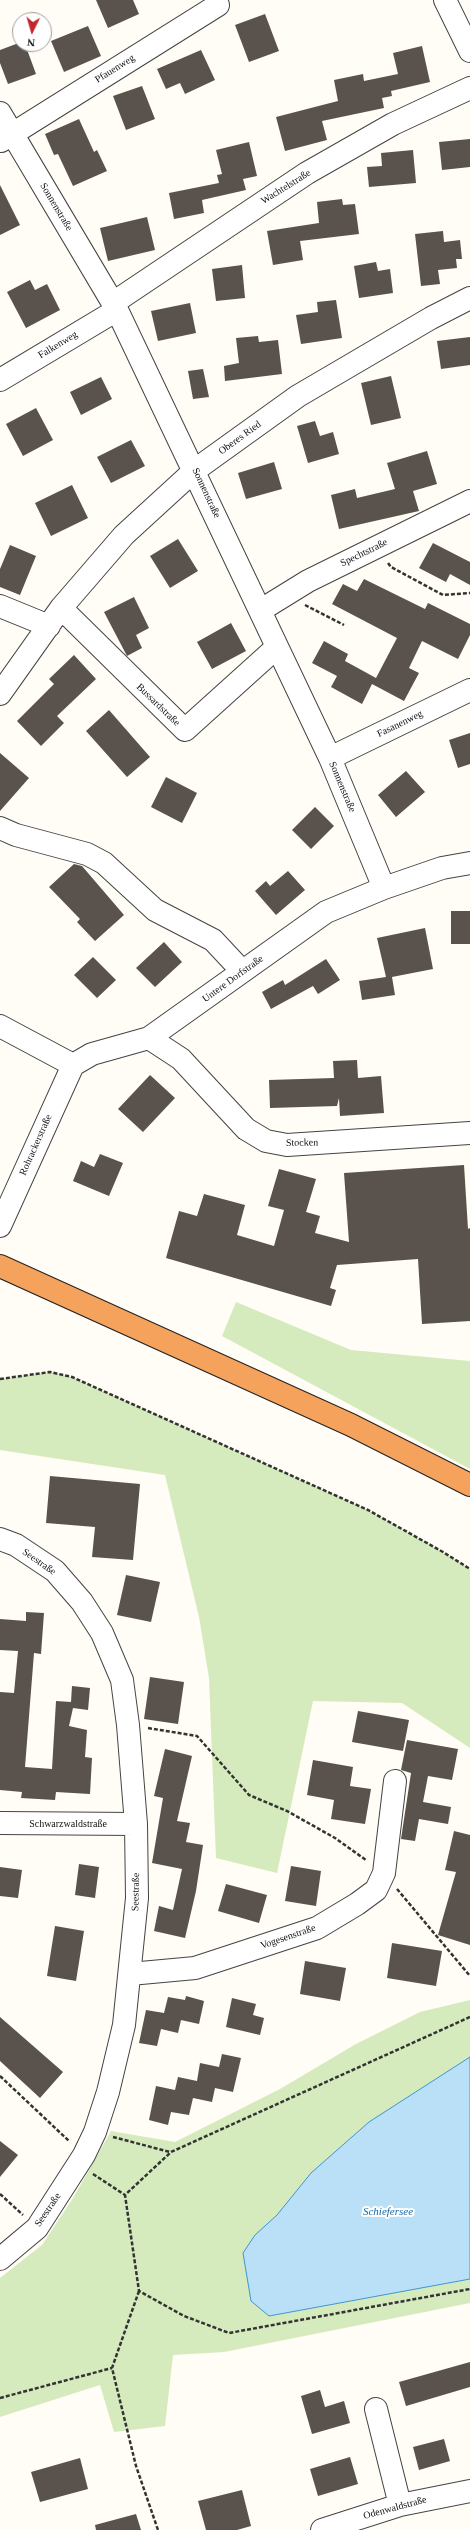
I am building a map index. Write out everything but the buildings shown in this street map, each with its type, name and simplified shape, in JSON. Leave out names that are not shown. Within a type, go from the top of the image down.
[{"type":"highway","points":[[8,1269],[351,1425],[470,1485]]},
{"type":"street","points":[[445,0],[470,51]]},
{"type":"street","name":"Pfauenweg","points":[[6,138],[218,5]]},
{"type":"street","name":"Wachtelstraße","points":[[115,306],[307,173],[393,124],[470,88]]},
{"type":"street","name":"Sonnenstraße","points":[[0,113],[6,138],[115,306],[195,470],[330,758],[384,888]]},
{"type":"street","name":"Oberes Ried","points":[[0,694],[61,608],[124,535],[195,470],[298,396],[431,318],[470,298]]},
{"type":"street","name":"Falkenweg","points":[[0,380],[115,306]]},
{"type":"street","name":"Spechtstraße","points":[[261,610],[295,588],[378,545],[470,501]]},
{"type":"street","points":[[0,606],[49,626]]},
{"type":"street","name":"Bussardstraße","points":[[61,608],[185,730],[277,647]]},
{"type":"street","name":"Fasanenweg","points":[[330,758],[470,690]]},
{"type":"street","points":[[0,828],[16,835],[87,854],[104,863],[155,910],[213,940],[242,971]]},
{"type":"street","name":"Untere Dorfstraße","points":[[73,1065],[92,1054],[149,1038],[326,912],[384,888],[442,868],[470,863]]},
{"type":"street","points":[[0,1026],[73,1065]]},
{"type":"street","name":"Stocken","points":[[149,1038],[182,1059],[246,1129],[266,1141],[287,1145],[470,1133]]},
{"type":"street","name":"Rohrackerstraße","points":[[0,1226],[73,1065]]},
{"type":"street","name":"Seestraße","points":[[0,1539],[16,1545],[55,1572],[82,1602],[102,1633],[122,1680],[128,1725],[136,1824],[137,1898],[124,2025],[108,2092],[95,2132],[81,2160],[37,2228],[0,2260]]},
{"type":"street","name":"Vogesenstraße","points":[[130,1974],[195,1968],[318,1928],[376,1890],[384,1873],[395,1781]]},
{"type":"street","name":"Schwarzwaldstraße","points":[[0,1823],[136,1824]]},
{"type":"street","points":[[376,2409],[400,2505]]},
{"type":"street","name":"Odenwaldstraße","points":[[330,2529],[400,2505],[470,2491]]},
{"type":"path","points":[[378,545],[391,567],[443,595],[470,593]]},
{"type":"path","points":[[295,588],[305,606],[344,625]]},
{"type":"path","points":[[0,1379],[50,1372],[72,1377],[368,1510],[470,1569]]},
{"type":"path","points":[[128,1725],[197,1736],[249,1795],[287,1811],[335,1838],[384,1873],[470,1976]]},
{"type":"path","points":[[125,2194],[171,2152],[470,2017]]},
{"type":"path","points":[[0,2076],[81,2160],[125,2194],[139,2291],[112,2368],[136,2466],[158,2530]]},
{"type":"path","points":[[95,2132],[171,2152]]},
{"type":"path","points":[[0,2194],[37,2228]]},
{"type":"path","points":[[139,2291],[184,2316],[229,2333],[470,2290]]},
{"type":"path","points":[[0,2398],[112,2368]]},
{"type":"green space","points":[[236,1302],[351,1350],[470,1361],[470,1469],[222,1336]]},
{"type":"green space","points":[[50,1372],[72,1377],[368,1510],[470,1569],[470,1748],[402,1703],[313,1701],[277,1873],[216,1858],[209,1678],[199,1617],[165,1475],[0,1450],[0,1379]]},
{"type":"green space","points":[[470,2000],[470,2303],[224,2352],[173,2355],[165,2426],[114,2432],[100,2385],[0,2417],[0,2278],[42,2245],[73,2198],[111,2131],[175,2142],[280,2089],[356,2044],[420,2012]]},
{"type":"water","name":"Schiefersee","points":[[470,2057],[470,2279],[269,2316],[251,2301],[243,2253],[255,2235],[277,2215],[311,2173],[369,2122]]}]
